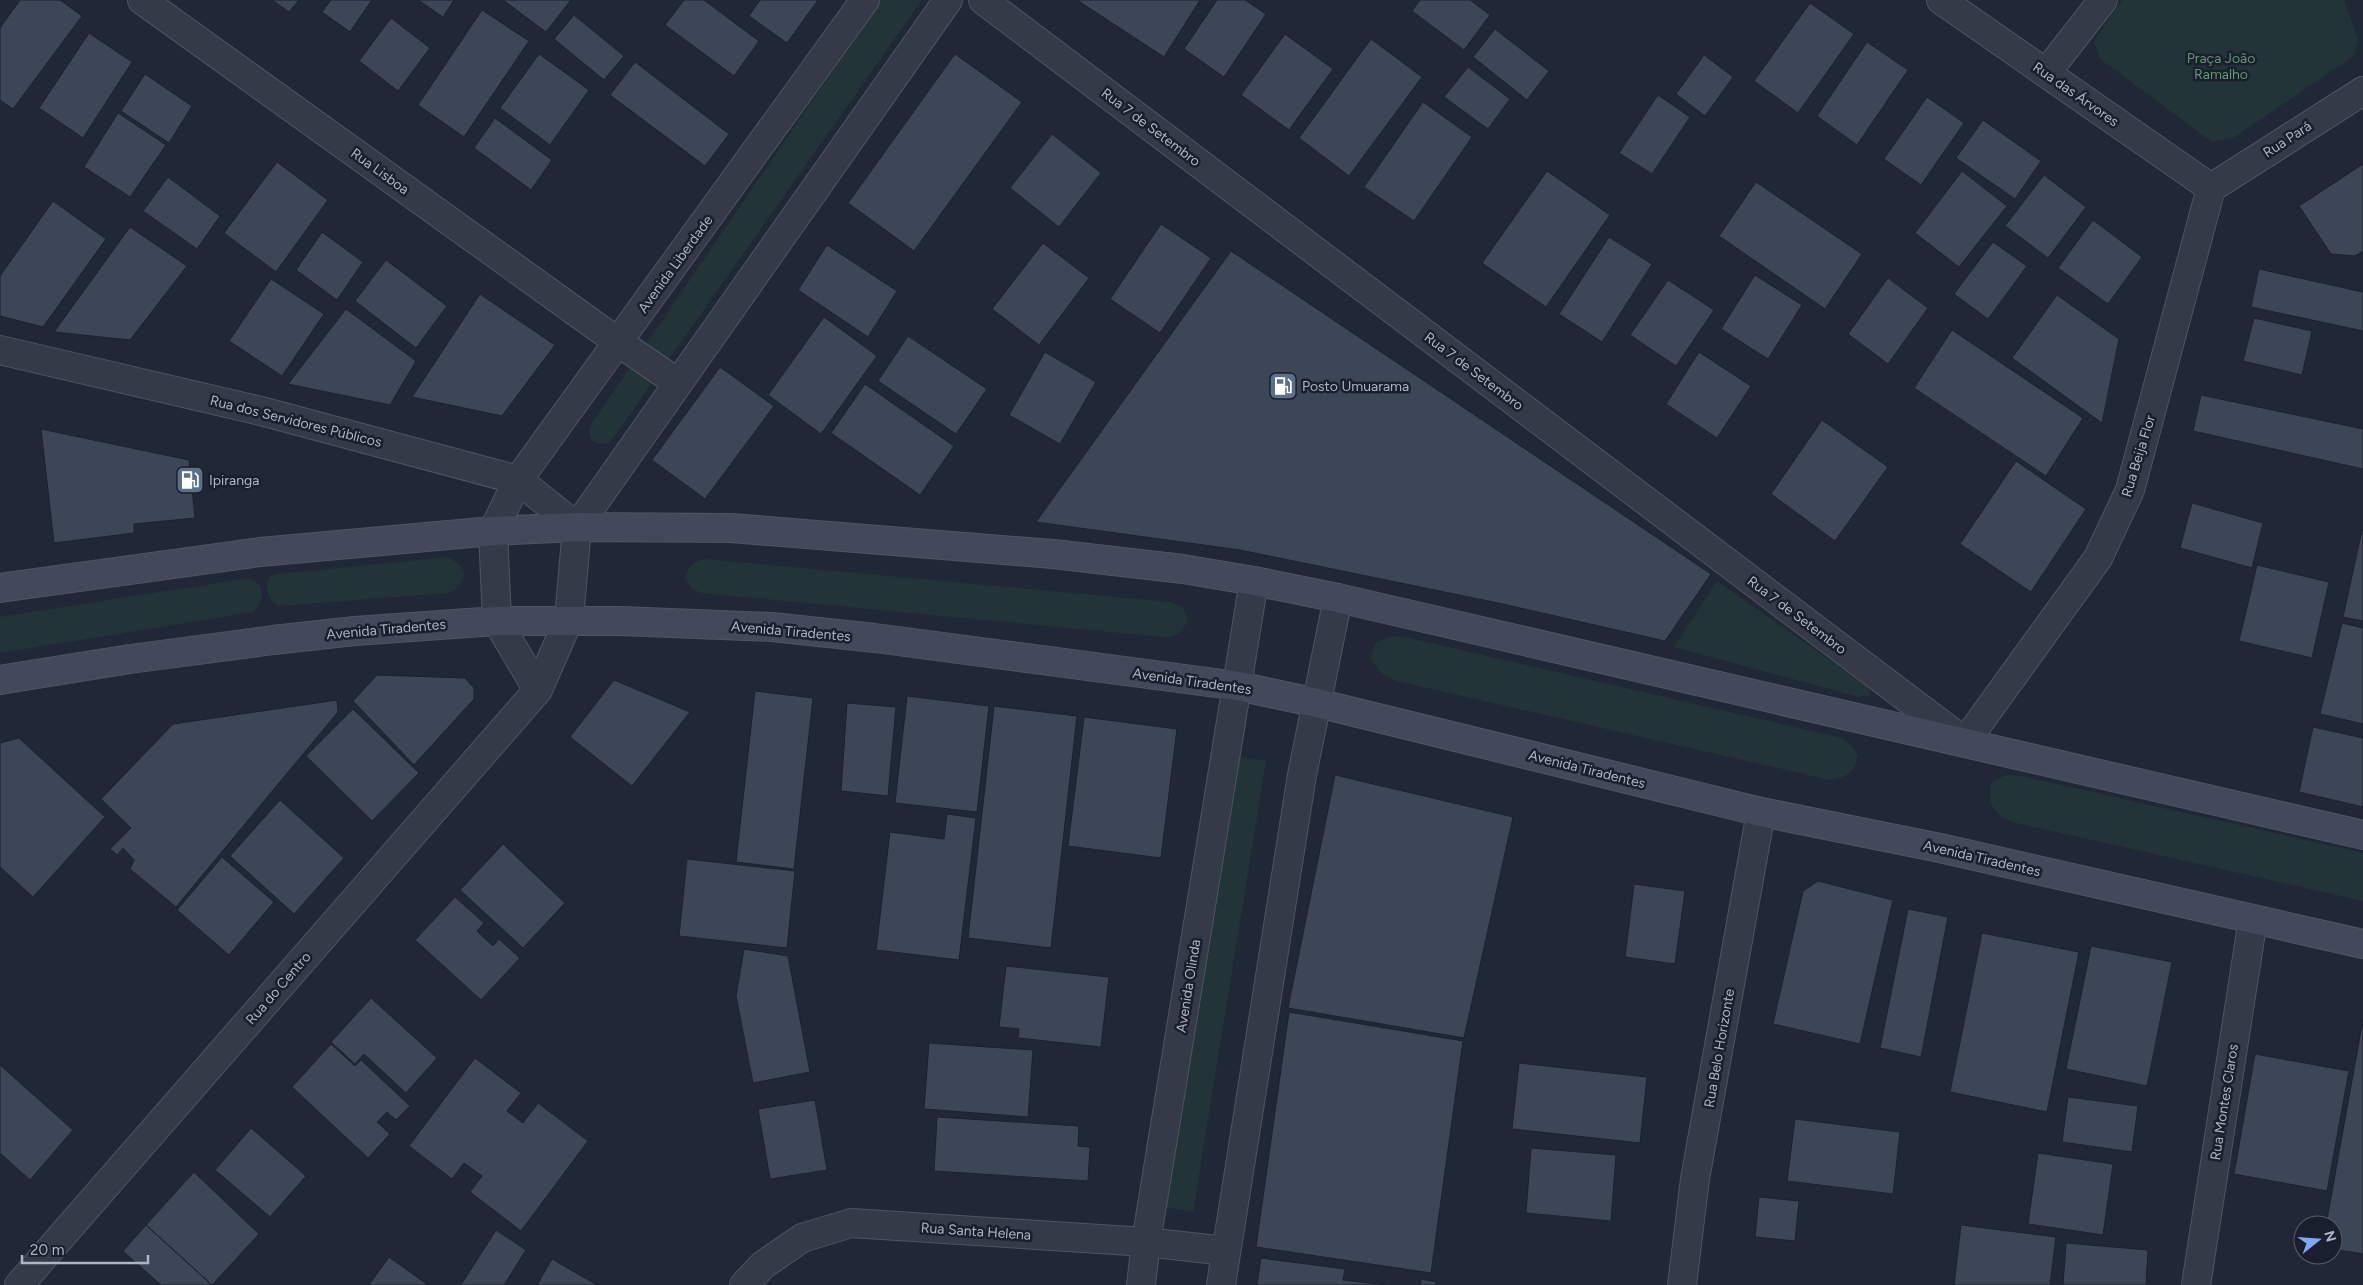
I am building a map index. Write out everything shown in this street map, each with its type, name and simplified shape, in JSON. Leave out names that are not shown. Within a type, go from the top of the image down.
[{"type":"main road","points":[[0,588],[260,552],[493,531],[577,526],[731,528],[1044,553],[1184,569],[1338,598],[2363,835]]},
{"type":"main road","name":"Avenida Tiradentes","points":[[0,680],[130,658],[273,640],[355,631],[497,621],[569,620],[772,627],[991,652],[1238,686],[1317,703],[1761,812],[1940,848],[2363,944]]},
{"type":"street","name":"Rua Lisboa","points":[[142,0],[618,342],[678,383]]},
{"type":"street","name":"Avenida Liberdade","points":[[493,531],[518,480],[864,0]]},
{"type":"street","points":[[577,526],[948,0]]},
{"type":"street","name":"Rua 7 de Setembro","points":[[983,0],[1964,742]]},
{"type":"street","name":"Rua das Árvores","points":[[1942,0],[2211,188]]},
{"type":"street","points":[[2046,73],[2103,0]]},
{"type":"street","name":"Rua Pará","points":[[2211,188],[2363,90]]},
{"type":"street","name":"Rua Beija Flor","points":[[1964,742],[2098,558],[2130,490],[2211,188]]},
{"type":"street","name":"Rua dos Servidores Públicos","points":[[0,350],[261,411],[518,480],[577,526]]},
{"type":"street","name":"Rua do Centro","points":[[33,1280],[538,690],[569,620],[577,526]]},
{"type":"street","points":[[493,531],[497,621],[538,690]]},
{"type":"street","name":"Avenida Olinda","points":[[1141,1285],[1146,1242],[1254,581]]},
{"type":"street","points":[[1221,1285],[1302,775],[1338,598]]},
{"type":"street","name":"Rua Belo Horizonte","points":[[1682,1285],[1695,1179],[1761,812]]},
{"type":"street","name":"Rua Montes Claros","points":[[2196,1285],[2253,919]]},
{"type":"street","name":"Rua Santa Helena","points":[[744,1285],[762,1265],[802,1238],[851,1223],[1146,1242],[1226,1251]]},
{"type":"green space","points":[[881,0],[922,0],[614,437],[608,443],[598,444],[591,439],[589,431],[592,423]]},
{"type":"green space","name":"Praça João Ramalho","points":[[2122,0],[2344,0],[2358,40],[2354,56],[2233,138],[2212,142],[2100,59],[2094,41]]},
{"type":"green space","points":[[448,557],[460,566],[464,575],[461,584],[449,593],[278,606],[271,600],[268,593],[270,576],[278,574]]},
{"type":"green space","points":[[704,559],[1170,602],[1183,608],[1188,620],[1184,628],[1178,633],[1163,637],[702,593],[692,589],[685,578],[691,565]]},
{"type":"green space","points":[[249,578],[260,585],[261,593],[260,603],[253,612],[0,653],[0,617]]},
{"type":"green space","points":[[1717,581],[1868,687],[1870,695],[1859,697],[1674,647]]},
{"type":"green space","points":[[1392,636],[1409,638],[1842,738],[1852,746],[1858,756],[1849,773],[1841,778],[1830,780],[1397,681],[1382,674],[1371,659],[1375,643]]},
{"type":"green space","points":[[1239,757],[1266,761],[1193,1212],[1165,1207]]},
{"type":"green space","points":[[2005,775],[2021,776],[2363,853],[2363,901],[2012,822],[2000,816],[1990,803],[1991,784]]},
{"type":"building","points":[[20,0],[60,0],[82,16],[13,109],[0,100],[0,28]]},
{"type":"building","points":[[272,0],[299,0],[289,12]]},
{"type":"building","points":[[331,0],[372,0],[350,32],[322,12]]},
{"type":"building","points":[[418,0],[454,0],[443,17]]},
{"type":"building","points":[[503,0],[571,0],[546,32]]},
{"type":"building","points":[[684,0],[704,0],[759,41],[734,76],[665,25]]},
{"type":"building","points":[[760,0],[818,0],[787,43],[749,16]]},
{"type":"building","points":[[1077,0],[1200,0],[1164,57]]},
{"type":"building","points":[[1217,0],[1245,0],[1266,14],[1224,77],[1184,49]]},
{"type":"building","points":[[1420,0],[1470,0],[1490,15],[1464,50],[1412,11]]},
{"type":"building","points":[[1810,3],[1854,34],[1798,113],[1754,81]]},
{"type":"building","points":[[482,10],[529,41],[464,137],[418,105]]},
{"type":"building","points":[[574,15],[624,56],[604,80],[554,39]]},
{"type":"building","points":[[391,18],[430,48],[398,91],[359,61]]},
{"type":"building","points":[[1495,29],[1549,71],[1527,100],[1473,57]]},
{"type":"building","points":[[89,33],[132,62],[83,138],[39,108]]},
{"type":"building","points":[[1285,34],[1333,69],[1289,130],[1241,95]]},
{"type":"building","points":[[1371,39],[1422,77],[1349,176],[1299,138]]},
{"type":"building","points":[[1867,42],[1908,70],[1857,145],[1817,116]]},
{"type":"building","points":[[539,54],[589,90],[550,145],[500,108]]},
{"type":"building","points":[[955,54],[1022,102],[914,251],[848,203]]},
{"type":"building","points":[[1704,55],[1733,77],[1705,116],[1676,94]]},
{"type":"building","points":[[635,62],[729,134],[705,166],[610,95]]},
{"type":"building","points":[[1468,67],[1510,99],[1488,129],[1444,97]]},
{"type":"building","points":[[145,74],[192,106],[169,143],[121,111]]},
{"type":"building","points":[[1658,95],[1690,117],[1652,174],[1619,153]]},
{"type":"building","points":[[1927,97],[1964,123],[1921,185],[1884,159]]},
{"type":"building","points":[[1423,102],[1472,137],[1414,221],[1364,187]]},
{"type":"building","points":[[118,113],[166,145],[130,197],[84,167]]},
{"type":"building","points":[[495,118],[552,160],[531,190],[474,148]]},
{"type":"building","points":[[1983,120],[2041,161],[2015,199],[1956,158]]},
{"type":"building","points":[[1052,134],[1101,173],[1059,227],[1010,188]]},
{"type":"building","points":[[277,162],[328,200],[276,272],[224,233]]},
{"type":"building","points":[[2363,164],[2363,251],[2355,256],[2331,254],[2299,206]]},
{"type":"building","points":[[1547,171],[1610,215],[1546,307],[1482,263]]},
{"type":"building","points":[[1962,171],[2007,206],[1959,267],[1915,233]]},
{"type":"building","points":[[2044,175],[2086,207],[2048,258],[2005,226]]},
{"type":"building","points":[[168,177],[220,216],[197,249],[143,211]]},
{"type":"building","points":[[1756,182],[1862,254],[1825,309],[1719,236]]},
{"type":"building","points":[[53,201],[106,239],[43,327],[0,316],[0,276]]},
{"type":"building","points":[[2093,220],[2142,257],[2108,304],[2058,268]]},
{"type":"building","points":[[1161,224],[1211,258],[1160,333],[1110,299]]},
{"type":"building","points":[[130,227],[187,266],[130,340],[54,332]]},
{"type":"building","points":[[322,232],[363,262],[337,300],[296,270]]},
{"type":"building","points":[[1609,237],[1652,264],[1602,342],[1559,314]]},
{"type":"building","points":[[1993,242],[2027,266],[1988,319],[1954,294]]},
{"type":"building","points":[[1043,243],[1089,278],[1039,345],[992,309]]},
{"type":"building","points":[[827,245],[897,291],[868,337],[798,290]]},
{"type":"building","name":"Posto Umuarama","points":[[1231,251],[1711,574],[1665,641],[1498,603],[1240,550],[1036,522]]},
{"type":"building","points":[[386,260],[447,306],[416,348],[355,301]]},
{"type":"building","points":[[2259,269],[2363,292],[2363,331],[2251,307]]},
{"type":"building","points":[[1755,275],[1802,305],[1768,359],[1721,329]]},
{"type":"building","points":[[1888,278],[1928,308],[1888,364],[1848,334]]},
{"type":"building","points":[[271,279],[324,314],[282,376],[229,341]]},
{"type":"building","points":[[1668,280],[1714,310],[1676,366],[1630,335]]},
{"type":"building","points":[[480,294],[555,345],[502,416],[412,397]]},
{"type":"building","points":[[2057,295],[2119,339],[2102,423],[2012,358]]},
{"type":"building","points":[[346,309],[416,361],[390,405],[288,384]]},
{"type":"building","points":[[824,317],[877,356],[821,434],[768,395]]},
{"type":"building","points":[[2254,318],[2312,331],[2302,375],[2243,361]]},
{"type":"building","points":[[1952,330],[2083,418],[2046,476],[1914,388]]},
{"type":"building","points":[[908,336],[987,389],[956,434],[878,381]]},
{"type":"building","points":[[1045,352],[1096,382],[1060,444],[1009,415]]},
{"type":"building","points":[[1699,352],[1751,386],[1717,438],[1666,404]]},
{"type":"building","points":[[720,367],[774,406],[705,499],[652,460]]},
{"type":"building","points":[[865,384],[954,446],[920,495],[831,433]]},
{"type":"building","points":[[2201,395],[2363,429],[2363,469],[2193,431]]},
{"type":"building","points":[[1822,420],[1888,467],[1835,541],[1771,494]]},
{"type":"building","points":[[41,429],[189,460],[195,518],[134,524],[134,533],[54,543]]},
{"type":"building","points":[[2016,461],[2086,509],[2031,592],[1960,544]]},
{"type":"building","points":[[2192,503],[2263,523],[2252,568],[2180,548]]},
{"type":"building","points":[[2363,531],[2363,621],[2343,617]]},
{"type":"building","points":[[2257,565],[2329,582],[2312,658],[2239,641]]},
{"type":"building","points":[[2342,623],[2363,628],[2363,724],[2320,714]]},
{"type":"building","points":[[377,675],[465,678],[474,688],[474,699],[414,765],[353,701]]},
{"type":"building","points":[[614,680],[690,712],[632,786],[570,737]]},
{"type":"building","points":[[755,691],[813,698],[794,869],[736,862]]},
{"type":"building","points":[[907,696],[989,706],[977,812],[895,803]]},
{"type":"building","points":[[337,700],[338,712],[176,907],[130,869],[134,860],[123,848],[117,855],[110,849],[131,828],[101,799],[173,724]]},
{"type":"building","points":[[847,703],[896,707],[888,796],[841,791]]},
{"type":"building","points":[[994,706],[1077,716],[1051,948],[968,938]]},
{"type":"building","points":[[353,709],[419,773],[372,821],[306,756]]},
{"type":"building","points":[[1084,717],[1177,729],[1161,858],[1068,846]]},
{"type":"building","points":[[2313,727],[2363,738],[2363,807],[2299,792]]},
{"type":"building","points":[[19,738],[105,817],[33,897],[0,867],[0,743]]},
{"type":"building","points":[[1335,775],[1513,817],[1464,1038],[1288,1008]]},
{"type":"building","points":[[280,800],[344,858],[294,914],[230,856]]},
{"type":"building","points":[[947,814],[976,818],[959,960],[876,950],[890,832],[944,839]]},
{"type":"building","points":[[503,844],[565,903],[523,948],[460,890]]},
{"type":"building","points":[[222,857],[274,902],[229,955],[177,910]]},
{"type":"building","points":[[687,859],[795,871],[787,948],[679,936]]},
{"type":"building","points":[[1818,881],[1893,900],[1860,1044],[1773,1024],[1803,891]]},
{"type":"building","points":[[1634,884],[1685,891],[1675,964],[1625,957]]},
{"type":"building","points":[[455,897],[484,923],[477,931],[493,946],[499,939],[520,958],[481,1000],[415,940]]},
{"type":"building","points":[[1908,909],[1948,917],[1921,1057],[1880,1048]]},
{"type":"building","points":[[1982,933],[2079,952],[2047,1112],[1950,1092]]},
{"type":"building","points":[[2091,946],[2172,962],[2147,1086],[2066,1069]]},
{"type":"building","points":[[744,949],[788,956],[810,1072],[753,1083],[736,996]]},
{"type":"building","points":[[1006,966],[1109,977],[1101,1047],[1018,1038],[1019,1029],[999,1027]]},
{"type":"building","points":[[371,998],[437,1058],[406,1093],[364,1054],[355,1064],[331,1042]]},
{"type":"building","points":[[1289,1012],[1463,1041],[1431,1273],[1256,1247]]},
{"type":"building","points":[[2363,1019],[2363,1254],[2343,1251],[2343,1215],[2328,1215]]},
{"type":"building","points":[[929,1043],[1033,1050],[1028,1117],[924,1109]]},
{"type":"building","points":[[331,1044],[355,1066],[361,1060],[410,1106],[396,1120],[387,1112],[377,1122],[390,1134],[368,1158],[292,1087]]},
{"type":"building","points":[[2255,1054],[2349,1071],[2327,1191],[2234,1174]]},
{"type":"building","points":[[475,1058],[521,1093],[507,1111],[523,1123],[538,1103],[588,1141],[521,1231],[470,1192],[482,1176],[464,1163],[452,1179],[409,1146]]},
{"type":"building","points":[[1519,1063],[1647,1077],[1640,1143],[1512,1129]]},
{"type":"building","points":[[0,1065],[73,1130],[30,1180],[0,1153]]},
{"type":"building","points":[[2068,1097],[2138,1106],[2132,1152],[2062,1142]]},
{"type":"building","points":[[815,1100],[827,1170],[770,1179],[758,1109]]},
{"type":"building","points":[[937,1117],[1079,1126],[1078,1146],[1090,1147],[1088,1181],[934,1171]]},
{"type":"building","points":[[1795,1119],[1900,1132],[1893,1194],[1787,1181]]},
{"type":"building","points":[[251,1128],[306,1176],[270,1217],[215,1170]]},
{"type":"building","points":[[1531,1148],[1616,1155],[1611,1221],[1526,1213]]},
{"type":"building","points":[[2038,1153],[2113,1164],[2103,1235],[2028,1224]]},
{"type":"building","points":[[194,1172],[259,1234],[212,1285],[146,1225]]},
{"type":"building","points":[[1759,1197],[1799,1201],[1795,1241],[1755,1237]]},
{"type":"building","points":[[146,1225],[212,1285],[161,1285],[123,1251]]},
{"type":"building","points":[[1961,1225],[2056,1237],[2050,1285],[1954,1285]]},
{"type":"building","points":[[496,1230],[526,1250],[504,1285],[461,1285]]},
{"type":"building","points":[[2066,1243],[2148,1250],[2146,1285],[2063,1285]]},
{"type":"building","points":[[389,1257],[428,1285],[369,1285]]},
{"type":"building","points":[[1261,1258],[1345,1269],[1343,1280],[1386,1285],[1257,1285]]},
{"type":"building","points":[[552,1259],[597,1285],[537,1285]]},
{"type":"building","points":[[1421,1279],[1436,1282],[1436,1285],[1420,1285]]},
{"type":"place","name":"Posto Umuarama","points":[[1283,386]]},
{"type":"place","name":"Ipiranga","points":[[190,480]]}]
